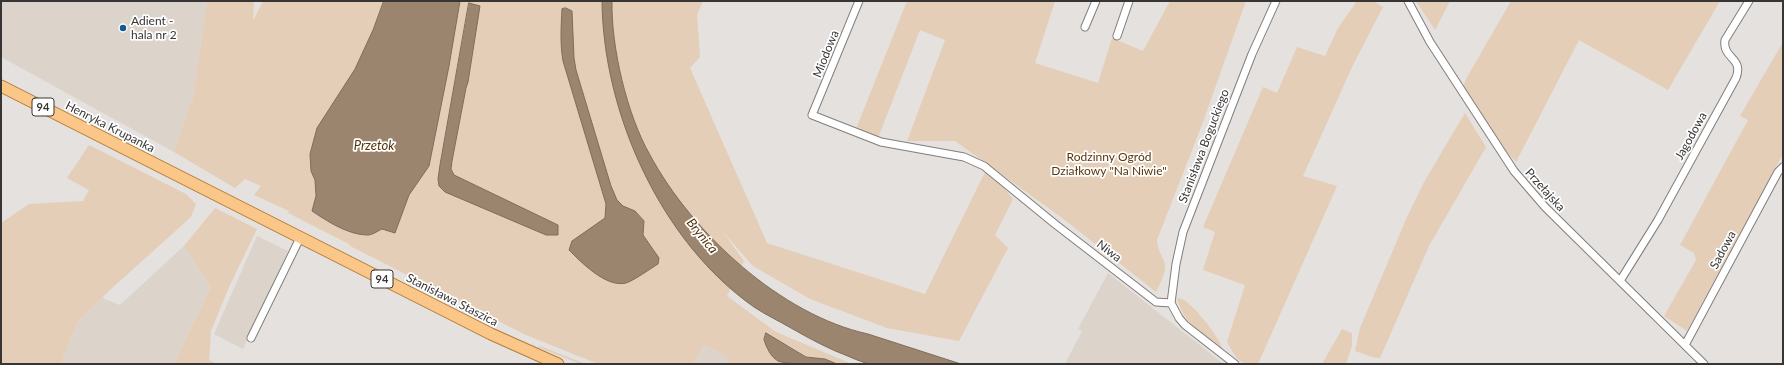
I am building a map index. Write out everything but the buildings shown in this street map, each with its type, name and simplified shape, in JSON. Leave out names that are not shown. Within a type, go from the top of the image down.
[{"type":"main road","name":"Henryka Krupanka","points":[[1,86],[207,191]]},
{"type":"main road","name":"Stanisława Staszica","points":[[207,191],[491,334],[558,364]]},
{"type":"street","name":"Miodowa","points":[[812,115],[859,1]]},
{"type":"street","points":[[1085,27],[1096,1]]},
{"type":"street","points":[[1117,36],[1130,1]]},
{"type":"street","name":"Stanisława Boguckiego","points":[[1171,303],[1176,264],[1183,232],[1252,54],[1276,1]]},
{"type":"street","name":"Przełajska","points":[[1408,1],[1430,42],[1514,171],[1545,207],[1704,364]]},
{"type":"street","name":"Jagodowa","points":[[1620,281],[1658,220],[1736,78],[1739,71],[1738,63],[1726,52],[1724,47],[1725,40],[1749,1]]},
{"type":"street","name":"Niwa","points":[[812,115],[880,142],[964,157],[984,166],[1055,224],[1156,302],[1171,303]]},
{"type":"street","name":"Sadowa","points":[[1684,345],[1778,172],[1783,167]]},
{"type":"street","points":[[251,338],[300,238]]},
{"type":"street","points":[[1171,303],[1179,318],[1185,325],[1234,364]]},
{"type":"shaded area","points":[[1,1],[207,1],[193,97],[174,152],[1,57]]},
{"type":"shaded area","points":[[257,236],[288,251],[243,349],[214,334]]},
{"type":"shaded area","points":[[184,246],[211,287],[174,364],[62,364],[64,355],[78,322],[102,298],[120,305]]},
{"type":"shaded area","points":[[1108,273],[1223,364],[1065,364],[1082,331],[1078,329]]},
{"type":"shaded area","points":[[704,345],[729,358],[726,364],[693,364]]},
{"type":"green space","points":[[207,1],[254,1],[253,21],[263,1],[703,1],[697,15],[700,57],[690,68],[767,243],[925,294],[985,172],[1004,188],[1013,199],[995,235],[1008,248],[959,341],[887,328],[810,299],[753,266],[723,232],[744,261],[727,296],[776,332],[852,364],[837,364],[825,359],[806,357],[788,345],[779,362],[789,364],[726,364],[729,358],[704,345],[693,364],[598,364],[526,335],[350,246],[349,244],[288,213],[289,211],[254,195],[261,186],[245,179],[235,188],[174,152],[193,97]]},
{"type":"green space","name":"Rodzinny Ogród Działkowy \"Na Niwie\"","points":[[907,1],[1055,1],[1035,63],[1098,83],[1112,38],[1143,51],[1170,1],[1246,1],[1203,122],[1157,240],[1165,268],[1156,292],[1061,217],[955,141],[907,141],[945,40],[920,30],[878,138],[856,129]]},
{"type":"green space","points":[[1357,1],[1375,1],[1383,7],[1353,65],[1303,176],[1337,186],[1338,184],[1258,364],[1241,362],[1238,360],[1227,342],[1245,285],[1203,270],[1215,232],[1203,227],[1263,87],[1277,93],[1297,47],[1325,56],[1338,28]]},
{"type":"green space","points":[[1416,1],[1450,1],[1435,30]]},
{"type":"green space","points":[[1511,1],[1720,1],[1668,90],[1579,40],[1516,162],[1504,149],[1463,87],[1466,79]]},
{"type":"green space","points":[[1783,42],[1783,154],[1687,331],[1664,316],[1696,260],[1694,253],[1680,245],[1748,120],[1740,116]]},
{"type":"green space","points":[[1465,113],[1486,147],[1429,246],[1380,358],[1355,351],[1360,328],[1407,217],[1424,182]]},
{"type":"green space","points":[[89,145],[186,194],[196,204],[191,217],[111,289],[78,322],[64,355],[62,364],[1,364],[1,223],[29,204],[83,201],[89,190],[67,178]]},
{"type":"green space","points":[[215,208],[257,229],[229,287],[211,331],[209,360],[217,364],[174,364],[211,287],[184,246]]},
{"type":"green space","points":[[1179,298],[1190,305],[1205,321],[1217,338],[1223,351],[1202,334],[1184,315],[1177,299]]},
{"type":"green space","points":[[1342,329],[1352,333],[1352,346],[1346,364],[1322,364]]},
{"type":"green space","points":[[540,346],[586,364],[580,364],[538,347]]},
{"type":"water","name":"Przetok","points":[[384,1],[460,1],[429,166],[409,195],[395,233],[382,229],[370,235],[353,233],[345,230],[312,211],[316,196],[315,180],[311,171],[310,154],[317,128],[355,69],[373,30]]},
{"type":"water","name":"Brynica","points":[[602,1],[612,1],[614,39],[622,80],[634,121],[642,139],[668,184],[714,241],[742,267],[772,290],[803,309],[835,324],[961,364],[870,364],[863,362],[820,344],[763,313],[721,280],[691,248],[665,211],[644,172],[626,130],[613,87],[605,44]]},
{"type":"water","points":[[469,3],[480,6],[468,82],[451,169],[454,175],[558,225],[558,235],[546,235],[445,192],[439,186],[438,179],[440,165]]},
{"type":"water","points":[[566,8],[572,11],[576,70],[611,186],[617,200],[623,206],[635,211],[644,221],[643,235],[659,258],[658,264],[626,283],[618,284],[602,278],[594,273],[569,250],[572,241],[605,218],[606,204],[563,61],[561,42],[562,9]]},
{"type":"water","points":[[766,333],[806,357],[825,359],[837,364],[797,364],[778,361],[766,346],[764,340]]},
{"type":"place","name":"Adient - hala nr 2","points":[[123,28]]}]
